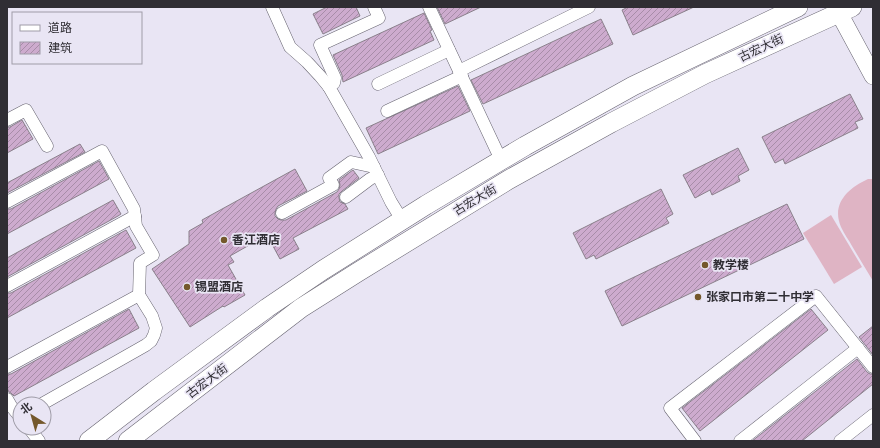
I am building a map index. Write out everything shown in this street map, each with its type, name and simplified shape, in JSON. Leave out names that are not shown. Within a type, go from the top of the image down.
[{"type":"main road","name":"古宏大街","points":[[89,441],[267,308],[323,270],[402,220],[501,160],[633,86],[782,11],[798,7]]},
{"type":"main road","name":"古宏大街","points":[[128,441],[301,308],[508,180],[611,123],[705,74],[845,10]]},
{"type":"street","points":[[272,7],[290,47],[307,62],[329,87],[370,157],[391,202],[402,220]]},
{"type":"street","points":[[329,87],[334,83],[336,78],[320,45],[379,18],[374,7]]},
{"type":"street","points":[[429,7],[501,160]]},
{"type":"street","points":[[387,111],[589,7]]},
{"type":"street","points":[[845,10],[873,76]]},
{"type":"street","points":[[378,84],[449,50]]},
{"type":"street","points":[[7,120],[26,110],[47,146]]},
{"type":"street","points":[[7,202],[102,151],[134,209],[136,226],[153,255],[140,263],[139,295],[152,316],[156,328],[151,341],[140,349],[52,398]]},
{"type":"street","points":[[282,213],[332,185],[329,178],[351,162],[376,171]]},
{"type":"street","points":[[346,197],[370,179],[376,171]]},
{"type":"street","points":[[7,286],[135,216]]},
{"type":"street","points":[[7,367],[139,295]]},
{"type":"street","points":[[695,441],[670,408],[816,296],[873,367]]},
{"type":"street","points":[[740,441],[858,348]]},
{"type":"street","points":[[840,441],[873,415]]},
{"type":"shaded area","points":[[868,179],[873,179],[873,281],[841,227],[838,219],[838,211],[843,198],[854,187]]},
{"type":"shaded area","points":[[831,215],[862,267],[834,284],[803,233]]},
{"type":"building","points":[[327,7],[356,7],[360,16],[323,34],[313,14]]},
{"type":"building","points":[[437,7],[481,7],[445,24]]},
{"type":"building","points":[[628,7],[694,7],[633,35],[622,10]]},
{"type":"building","points":[[424,13],[432,30],[430,31],[434,40],[343,82],[342,75],[333,55]]},
{"type":"building","points":[[601,19],[613,44],[483,104],[471,80]]},
{"type":"building","points":[[458,86],[470,111],[378,154],[366,128]]},
{"type":"building","points":[[850,94],[863,119],[855,122],[858,128],[785,164],[783,159],[775,163],[762,137]]},
{"type":"building","points":[[22,120],[33,139],[7,153],[7,127],[10,127]]},
{"type":"building","points":[[80,144],[85,152],[7,193],[7,183]]},
{"type":"building","points":[[738,148],[749,170],[738,176],[740,181],[712,195],[710,190],[695,198],[683,175]]},
{"type":"building","points":[[99,161],[109,179],[7,234],[7,209],[11,209]]},
{"type":"building","name":"香江酒店","points":[[295,169],[307,191],[278,206],[275,216],[278,219],[286,220],[337,192],[340,185],[339,180],[353,170],[359,178],[339,194],[340,202],[345,204],[348,209],[293,238],[299,249],[280,259],[267,235],[230,256],[234,262],[228,265],[245,295],[224,307],[223,306],[190,327],[152,269],[189,244],[189,231],[203,223],[202,220]]},
{"type":"building","points":[[661,189],[673,214],[666,218],[669,223],[596,259],[594,255],[586,259],[573,233]]},
{"type":"building","points":[[113,200],[121,214],[7,277],[7,258]]},
{"type":"building","name":"教学楼","points":[[787,204],[804,239],[622,326],[605,291]]},
{"type":"building","points":[[126,230],[136,248],[7,318],[7,293],[11,293]]},
{"type":"building","points":[[129,309],[139,328],[14,396],[7,388],[7,374],[11,374]]},
{"type":"building","points":[[811,309],[828,330],[700,431],[682,408]]},
{"type":"building","points":[[873,326],[873,355],[859,337]]},
{"type":"building","points":[[857,359],[867,372],[873,374],[873,384],[802,441],[752,441]]},
{"type":"place","name":"香江酒店","points":[[224,240]]},
{"type":"place","name":"教学楼","points":[[705,265]]},
{"type":"place","name":"锡盟酒店","points":[[187,287]]},
{"type":"place","name":"张家口市第二十中学","points":[[698,297]]}]
